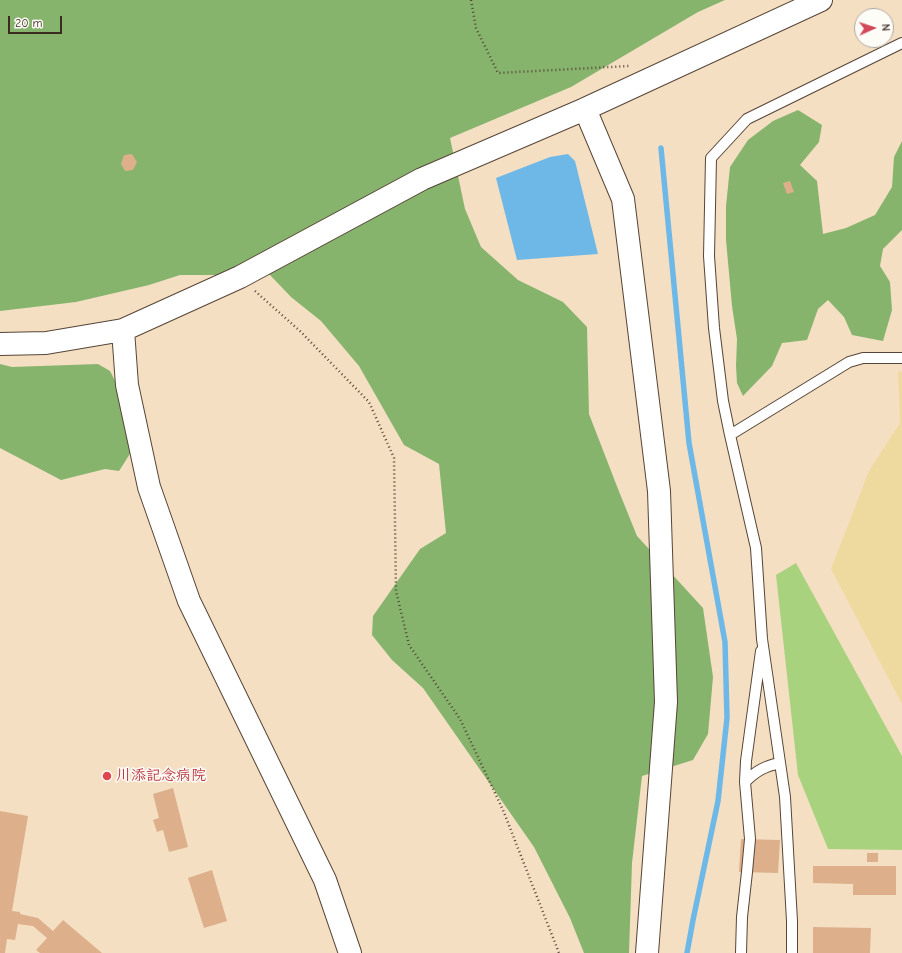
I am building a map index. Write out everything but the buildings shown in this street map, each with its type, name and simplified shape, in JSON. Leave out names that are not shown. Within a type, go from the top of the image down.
[{"type":"street","points":[[0,344],[46,343],[122,330],[240,277],[422,179],[585,110],[821,0]]},
{"type":"street","points":[[585,110],[624,199],[659,492],[666,702],[647,953]]},
{"type":"street","points":[[122,330],[127,386],[149,487],[189,601],[325,880],[350,953]]},
{"type":"lane","points":[[792,953],[792,920],[785,797],[762,639],[756,548],[723,401],[714,328],[709,256],[711,158],[747,119],[902,43]]},
{"type":"lane","points":[[730,435],[849,362],[863,358],[902,358]]},
{"type":"lane","points":[[741,953],[742,917],[750,839],[745,782],[746,761],[762,639]]},
{"type":"lane","points":[[745,782],[754,773],[769,765],[780,763]]},
{"type":"path","points":[[471,0],[476,28],[498,73],[632,65]]},
{"type":"path","points":[[240,277],[300,331],[369,402],[394,458],[396,591],[409,644],[460,719],[503,810],[559,953]]},
{"type":"green space","points":[[0,0],[725,0],[698,12],[571,87],[450,138],[465,209],[481,247],[518,280],[563,302],[587,327],[589,414],[637,536],[703,608],[713,677],[708,734],[693,760],[642,776],[632,863],[629,953],[584,953],[570,918],[534,847],[423,688],[392,660],[372,635],[373,616],[420,549],[446,533],[439,464],[404,445],[359,366],[321,321],[291,297],[270,275],[180,275],[149,285],[76,302],[0,311]]},
{"type":"green space","points":[[798,110],[822,125],[819,142],[800,165],[817,181],[823,234],[846,228],[875,215],[892,187],[894,157],[902,141],[902,230],[883,249],[880,266],[890,282],[892,310],[883,341],[852,335],[844,317],[828,300],[818,309],[807,340],[782,343],[772,366],[743,396],[737,383],[737,339],[732,306],[726,240],[726,206],[730,167],[748,140],[773,121]]},
{"type":"green space","points":[[0,364],[12,367],[98,364],[110,371],[129,408],[133,449],[119,471],[105,469],[61,480],[0,448]]},
{"type":"green space","points":[[796,563],[902,756],[902,850],[828,849],[798,775],[776,575]]},
{"type":"sand","points":[[898,371],[902,372],[902,704],[831,569],[869,471],[900,423]]},
{"type":"water","points":[[568,154],[575,161],[598,254],[517,260],[496,178],[550,157]]},
{"type":"waterway","points":[[661,148],[689,443],[725,642],[727,718],[718,801],[687,953]]},
{"type":"place","name":"川添記念病院","points":[[107,776]]}]
